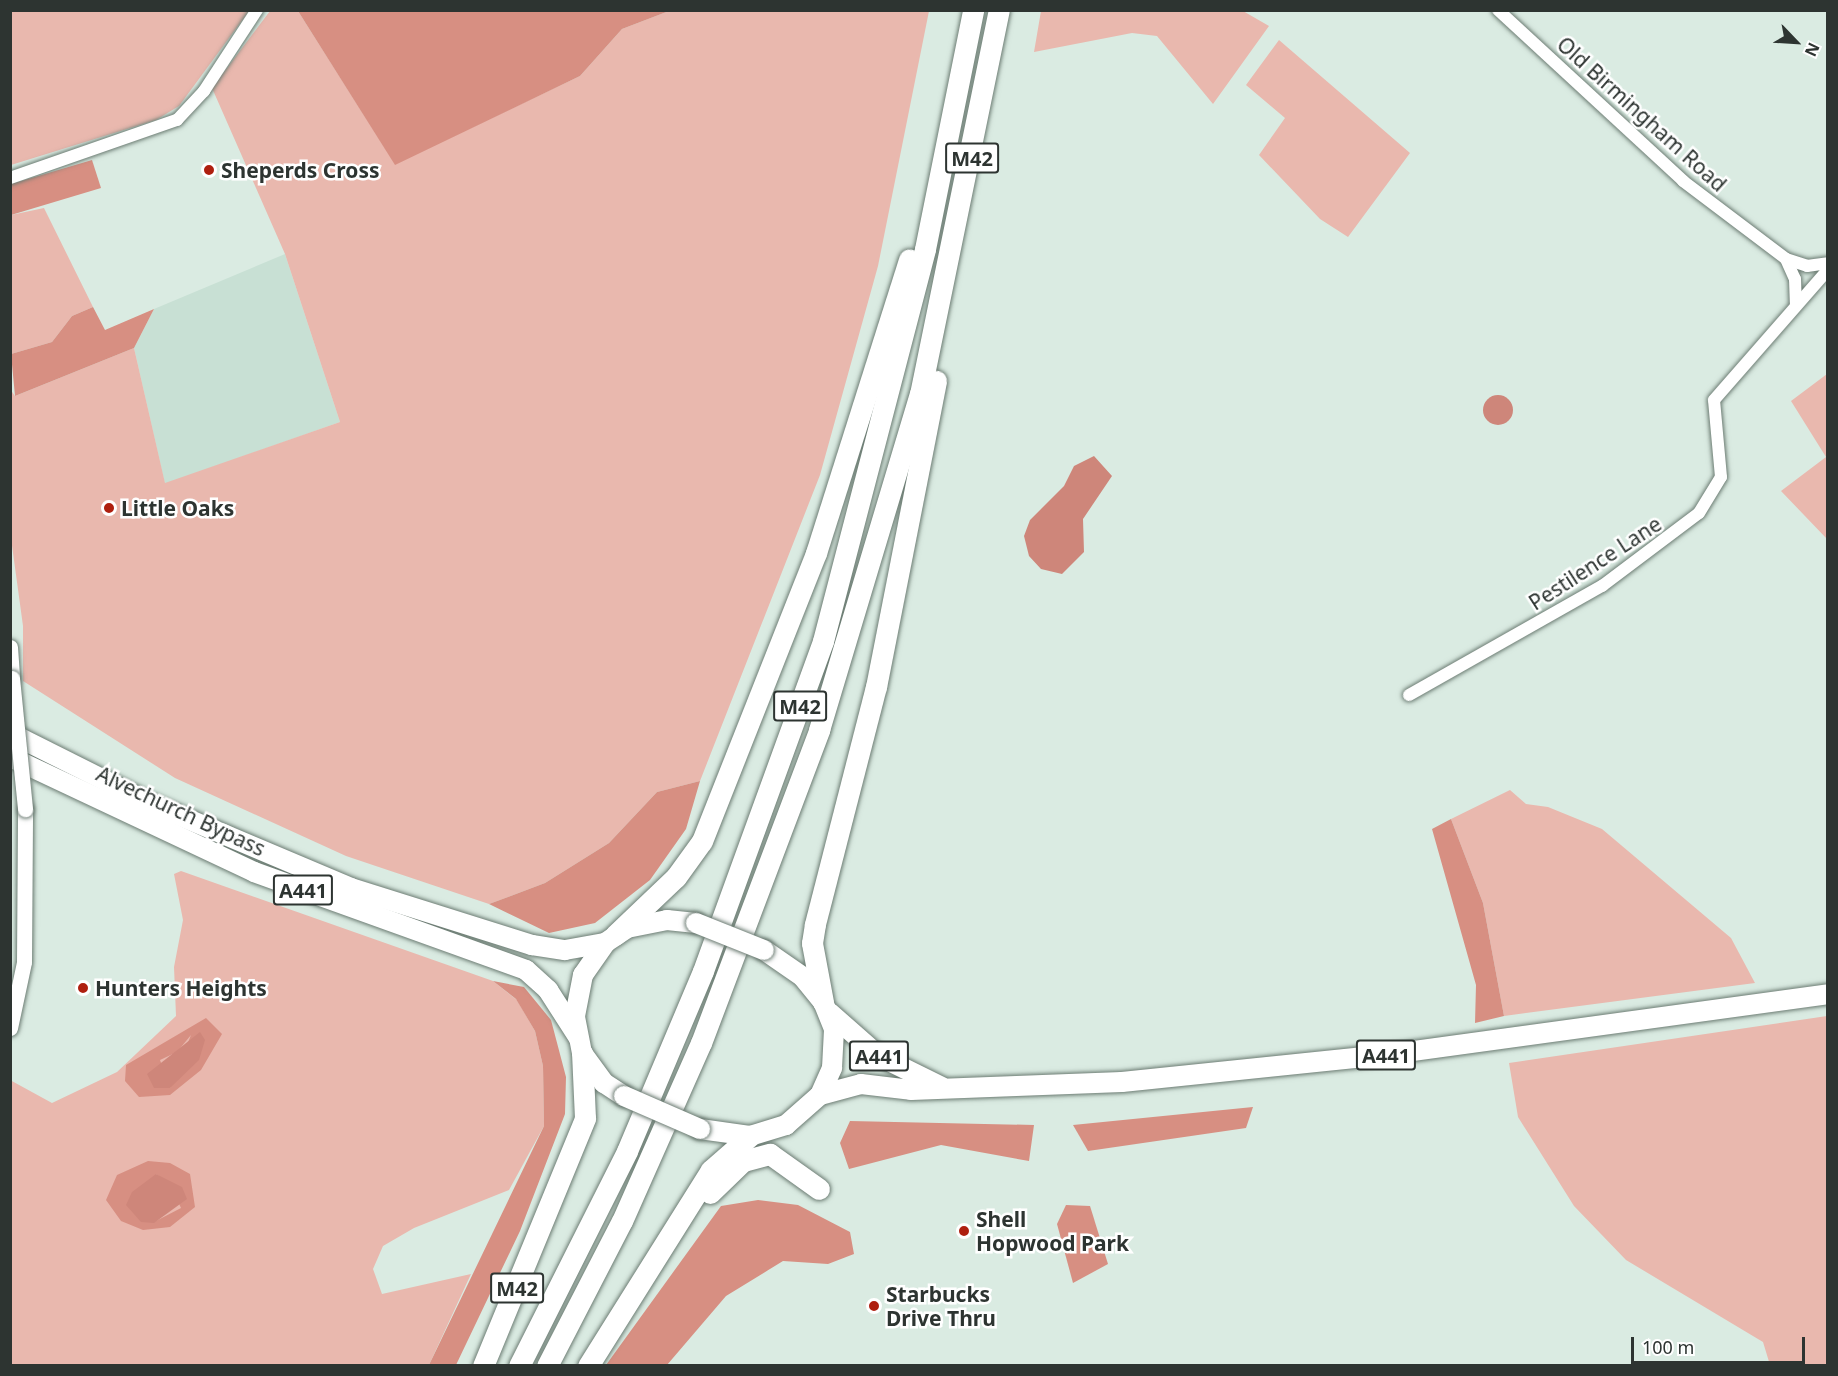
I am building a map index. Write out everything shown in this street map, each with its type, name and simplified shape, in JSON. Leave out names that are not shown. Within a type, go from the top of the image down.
[{"type":"highway","name":"M42","points":[[519,1365],[627,1151],[703,971],[780,763],[868,485],[946,154],[973,10]]},
{"type":"highway","name":"M42","points":[[547,1365],[622,1221],[767,881],[874,553],[942,304],[999,10]]},
{"type":"highway","name":"M42","points":[[610,939],[676,877],[702,841],[816,553],[946,154]]},
{"type":"highway","name":"M42","points":[[824,1006],[812,943],[815,924],[900,574],[936,381],[942,304]]},
{"type":"highway","name":"Alvechurch Bypass","points":[[10,732],[152,804],[351,888],[532,945],[565,950],[610,939],[653,922],[696,923],[764,950],[803,977],[824,1006]]},
{"type":"highway","name":"Alvechurch Bypass","points":[[10,757],[254,872],[526,970],[548,990],[604,1083],[624,1096],[700,1129],[750,1136]]},
{"type":"highway","points":[[580,1045],[576,998],[583,975],[610,939]]},
{"type":"highway","name":"A441","points":[[819,1095],[861,1084],[911,1090],[942,1087],[1050,1089],[1384,1055],[1827,993]]},
{"type":"highway","points":[[588,1365],[655,1264],[711,1170],[750,1136],[786,1125],[819,1095],[835,1050],[824,1006]]},
{"type":"highway","name":"A441","points":[[824,1006],[879,1056],[942,1087]]},
{"type":"highway","name":"M42","points":[[483,1365],[585,1118],[580,1045]]},
{"type":"highway","points":[[655,1264],[722,1178],[743,1161],[770,1154],[819,1188]]},
{"type":"street","points":[[10,178],[177,120],[204,91],[257,10]]},
{"type":"street","name":"Old Birmingham Road","points":[[1498,10],[1683,182],[1786,259],[1807,266],[1827,263]]},
{"type":"street","points":[[1786,259],[1795,279],[1796,304]]},
{"type":"street","name":"Pestilence Lane","points":[[1409,695],[1602,586],[1699,513],[1721,477],[1714,400],[1827,270]]},
{"type":"street","points":[[10,647],[25,809],[24,962],[10,1028]]},
{"type":"shaded area","points":[[11,10],[249,11],[179,106],[156,120],[11,165]]},
{"type":"shaded area","points":[[270,11],[298,11],[395,164],[580,76],[622,29],[669,11],[929,11],[878,266],[820,475],[700,781],[657,792],[609,843],[545,883],[489,904],[346,856],[175,778],[23,681],[23,626],[10,531],[10,389],[15,396],[134,348],[165,483],[340,422],[285,254],[212,88]]},
{"type":"shaded area","points":[[298,11],[669,11],[622,29],[580,76],[395,165]]},
{"type":"shaded area","points":[[1041,11],[1243,11],[1269,26],[1213,104],[1157,36],[1132,33],[1034,52]]},
{"type":"shaded area","points":[[1279,40],[1410,153],[1348,237],[1320,219],[1259,155],[1285,118],[1246,85]]},
{"type":"shaded area","points":[[92,160],[101,188],[11,215],[11,184]]},
{"type":"shaded area","points":[[44,208],[93,307],[72,316],[52,342],[11,354],[11,215]]},
{"type":"shaded area","points":[[285,254],[340,422],[165,484],[134,348],[154,309]]},
{"type":"shaded area","points":[[93,307],[105,330],[154,309],[134,348],[15,396],[11,354],[52,342],[72,316]]},
{"type":"shaded area","points":[[1827,374],[1827,539],[1781,491],[1826,457],[1791,401]]},
{"type":"shaded area","points":[[1498,395],[1509,399],[1513,410],[1509,421],[1498,425],[1487,421],[1483,410],[1487,399]]},
{"type":"shaded area","points":[[1094,456],[1112,476],[1083,519],[1084,552],[1062,574],[1041,569],[1029,556],[1024,536],[1030,520],[1064,486],[1074,466]]},
{"type":"shaded area","points":[[700,781],[686,829],[650,880],[595,923],[549,933],[489,904],[545,883],[609,843],[657,792]]},
{"type":"shaded area","points":[[1510,790],[1526,804],[1548,807],[1602,829],[1731,938],[1755,983],[1504,1016],[1483,903],[1451,819]]},
{"type":"shaded area","points":[[1451,819],[1483,903],[1504,1016],[1475,1023],[1476,985],[1432,829]]},
{"type":"shaded area","points":[[181,871],[493,981],[517,1000],[535,1031],[543,1066],[544,1126],[509,1190],[414,1228],[383,1246],[373,1269],[382,1294],[471,1274],[429,1365],[11,1365],[10,1080],[52,1103],[117,1072],[176,1016],[174,967],[183,920],[174,874]]},
{"type":"shaded area","points":[[493,981],[524,987],[551,1020],[566,1077],[565,1114],[520,1231],[456,1365],[429,1365],[544,1126],[543,1066],[535,1031],[516,999]]},
{"type":"shaded area","points":[[1827,1016],[1827,1365],[1770,1365],[1763,1342],[1626,1260],[1574,1206],[1518,1117],[1509,1063]]},
{"type":"shaded area","points":[[206,1018],[222,1034],[201,1070],[170,1095],[139,1097],[125,1081],[126,1065]],"holes":[[[191,1035],[170,1088],[160,1060],[177,1052]]]},
{"type":"shaded area","points":[[200,1032],[205,1040],[199,1060],[170,1088],[154,1088],[147,1074]]},
{"type":"shaded area","points":[[1253,1107],[1246,1128],[1088,1151],[1073,1125]]},
{"type":"shaded area","points":[[850,1121],[1034,1125],[1029,1161],[941,1145],[849,1169],[840,1143]]},
{"type":"shaded area","points":[[148,1161],[170,1163],[190,1174],[195,1207],[170,1227],[143,1230],[121,1221],[106,1200],[117,1175]],"holes":[[[156,1174],[170,1184],[181,1208],[154,1222]]]},
{"type":"shaded area","points":[[156,1174],[182,1187],[187,1199],[154,1223],[141,1222],[126,1205],[132,1192]]},
{"type":"shaded area","points":[[758,1200],[798,1205],[850,1232],[854,1254],[828,1264],[783,1261],[726,1296],[667,1365],[606,1365],[721,1206]]},
{"type":"shaded area","points":[[1066,1205],[1090,1206],[1108,1264],[1073,1283],[1057,1224]]},
{"type":"place","name":"Sheperds Cross","points":[[209,170]]},
{"type":"place","name":"Little Oaks","points":[[109,508]]},
{"type":"place","name":"Hunters Heights","points":[[83,988]]},
{"type":"place","name":"Shell Hopwood Park","points":[[964,1231]]},
{"type":"place","name":"Starbucks Drive Thru","points":[[874,1306]]}]
